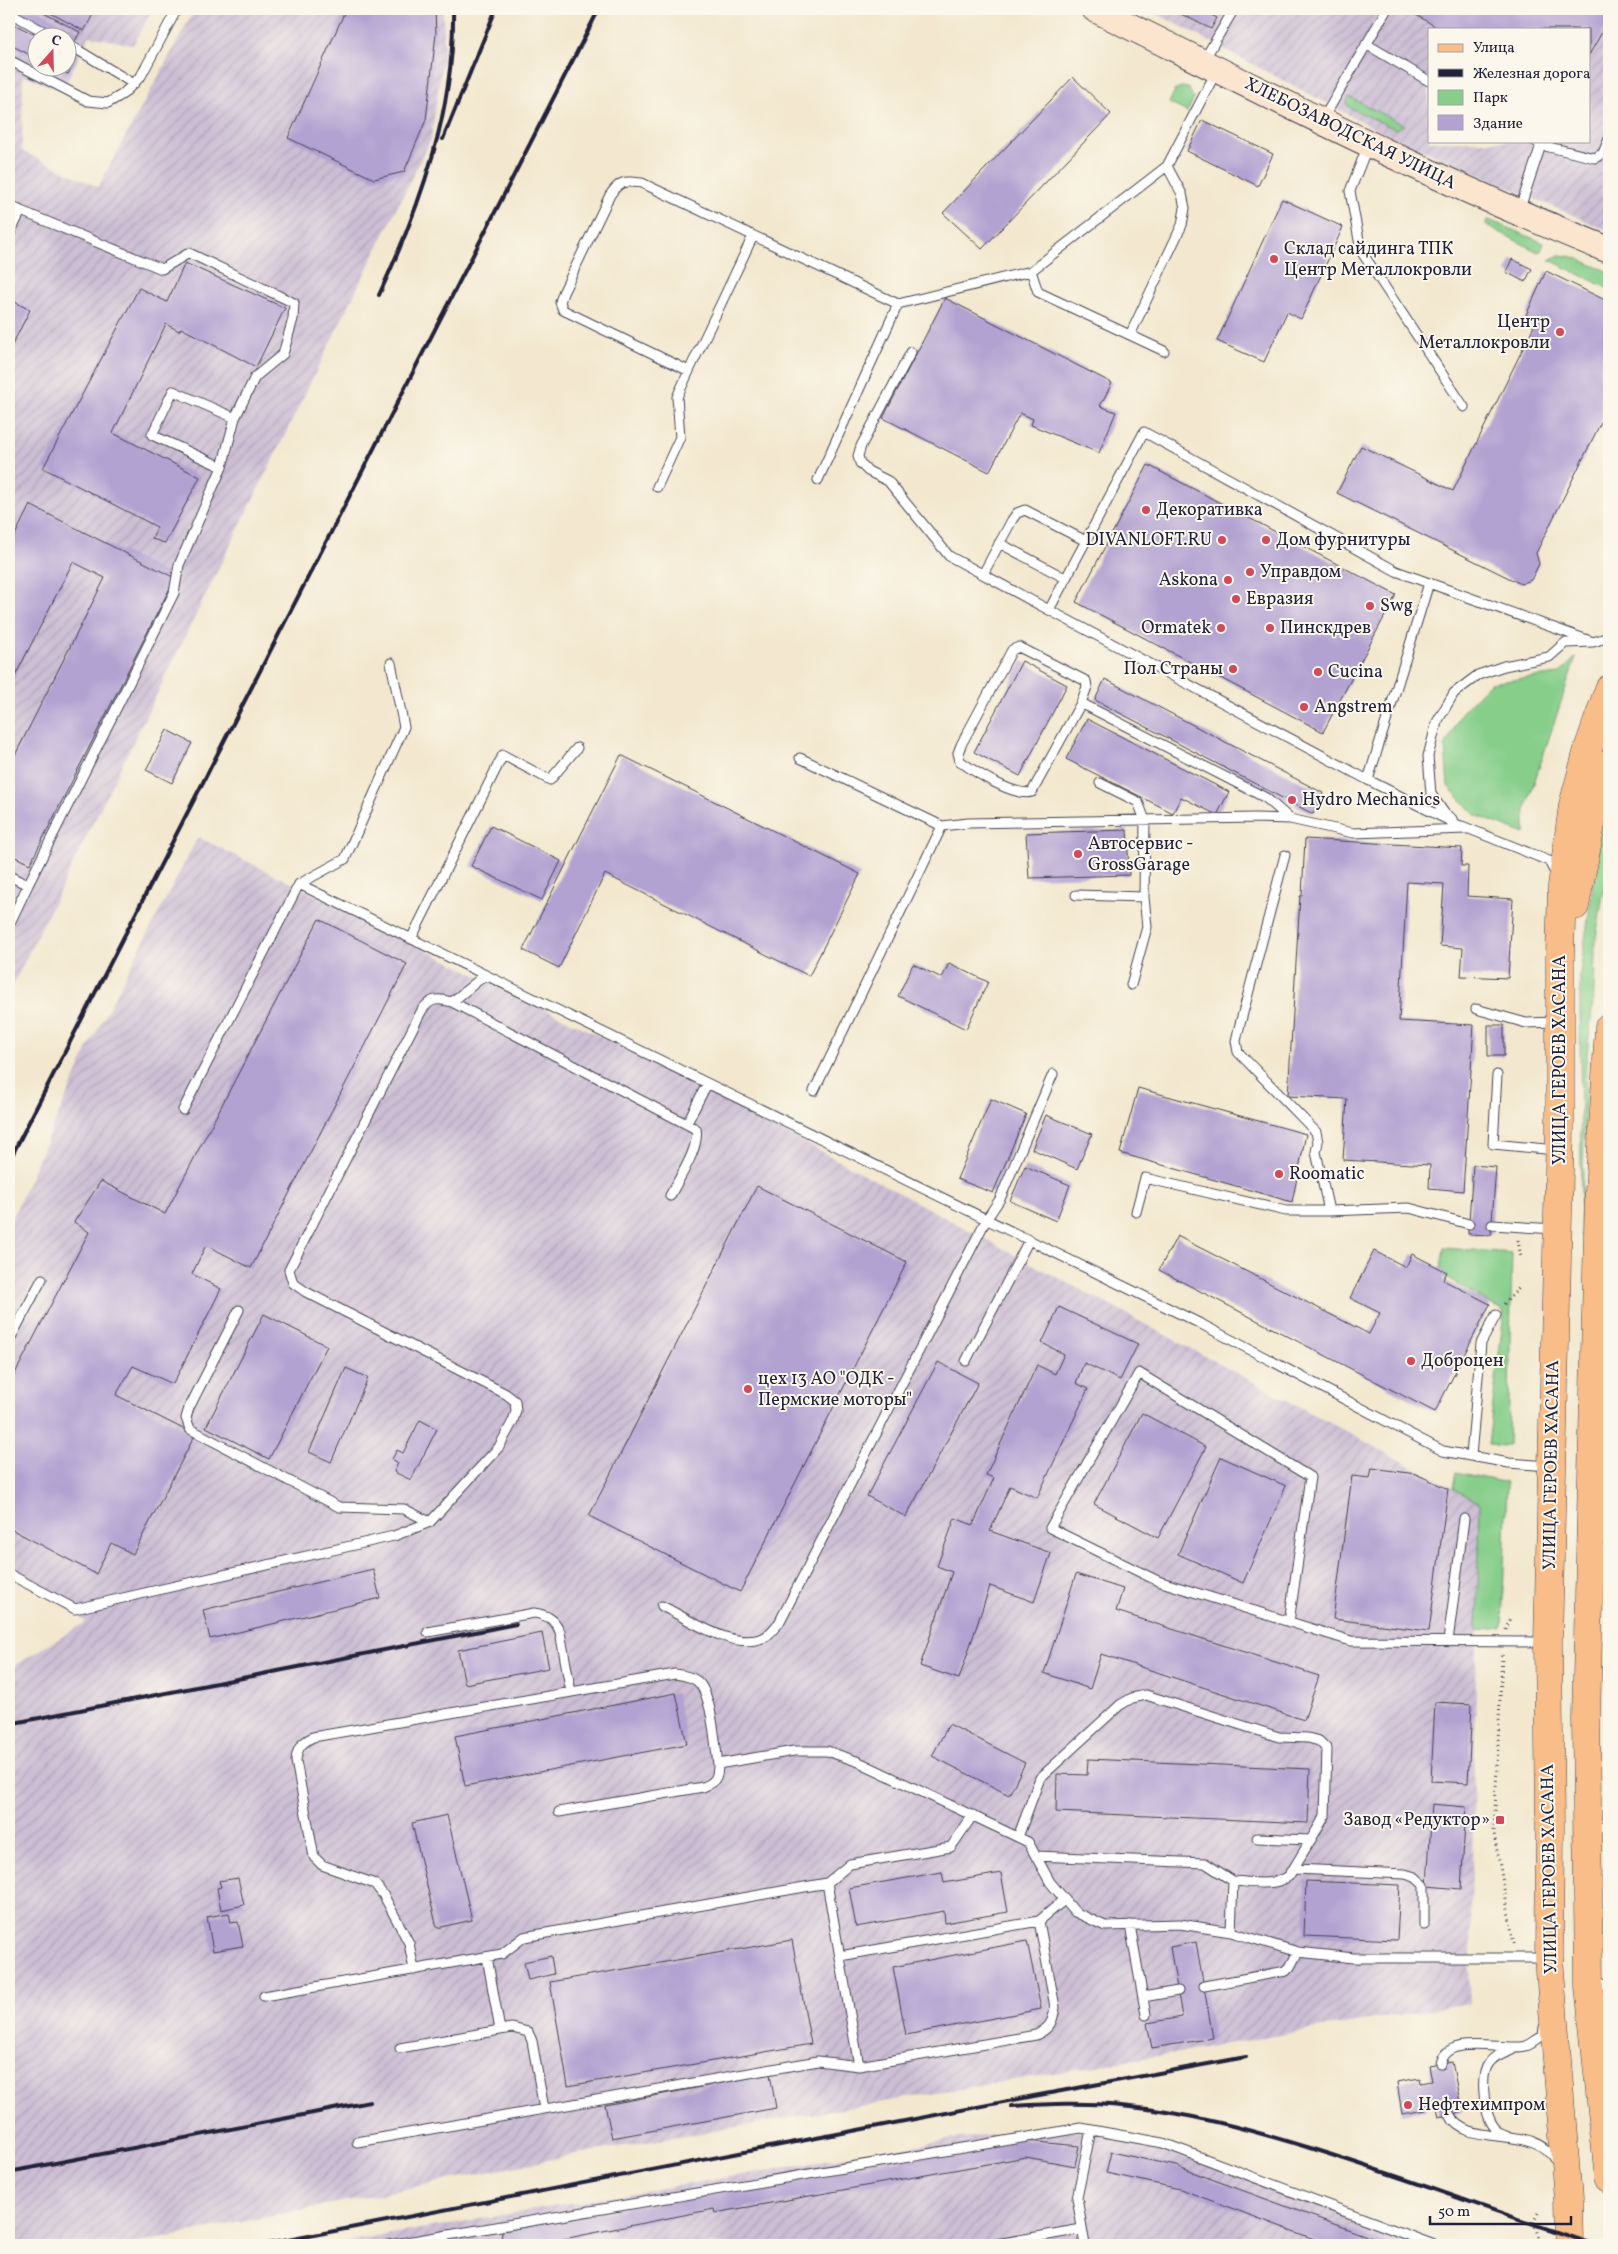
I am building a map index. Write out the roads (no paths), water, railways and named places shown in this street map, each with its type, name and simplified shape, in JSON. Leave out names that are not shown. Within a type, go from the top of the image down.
[{"type":"main road","name":"ХЛЕБОЗАВОДСКАЯ УЛИЦА","points":[[1095,9],[1368,144],[1518,213],[1609,250]]},
{"type":"main road","name":"УЛИЦА ГЕРОЕВ ХАСАНА","points":[[1569,2245],[1568,2200],[1550,1969],[1548,1642],[1560,1150],[1560,956],[1562,886],[1573,805],[1589,746],[1609,690]]},
{"type":"main road","points":[[1560,956],[1576,905],[1601,775],[1609,764]]},
{"type":"main road","points":[[1609,1027],[1599,1193],[1596,1435],[1586,1718],[1598,1828],[1599,1984],[1609,2179]]},
{"type":"lane","points":[[9,60],[88,101],[108,103],[123,94],[141,76],[177,9]]},
{"type":"lane","points":[[689,371],[563,310],[560,302],[616,185],[626,181],[642,183],[898,304],[1031,271],[1167,166],[1234,9]]},
{"type":"lane","points":[[1322,122],[1387,9]]},
{"type":"lane","points":[[9,12],[37,28]]},
{"type":"lane","points":[[1366,44],[1428,79]]},
{"type":"lane","points":[[78,50],[134,84]]},
{"type":"lane","points":[[1518,213],[1538,143],[1595,158],[1603,153],[1609,139]]},
{"type":"lane","points":[[1368,144],[1350,191],[1361,251],[1464,407]]},
{"type":"lane","points":[[1130,334],[1182,224],[1185,208],[1182,194],[1167,166]]},
{"type":"lane","points":[[9,205],[162,269],[189,253],[294,303],[293,319],[283,354],[255,377],[235,418],[222,467],[179,565],[174,593],[9,925]]},
{"type":"lane","points":[[9,235],[21,211]]},
{"type":"lane","points":[[657,487],[680,437],[677,396],[753,236]]},
{"type":"lane","points":[[1031,271],[1038,292],[1164,351]]},
{"type":"lane","points":[[818,480],[898,304]]},
{"type":"lane","points":[[911,352],[861,446],[858,456],[860,463],[868,471],[888,481],[949,556],[1368,780],[1466,829],[1549,861],[1562,886]]},
{"type":"lane","points":[[222,467],[152,435],[173,391],[235,418]]},
{"type":"lane","points":[[1048,610],[1144,432],[1396,571],[1594,642]]},
{"type":"lane","points":[[983,574],[1017,513],[1025,510],[1086,541]]},
{"type":"lane","points":[[999,543],[1066,578]]},
{"type":"lane","points":[[1368,780],[1429,583]]},
{"type":"lane","points":[[1466,829],[1445,814],[1431,794],[1428,756],[1437,722],[1454,693],[1478,676],[1504,666],[1549,657],[1566,643],[1594,642],[1609,637]]},
{"type":"lane","points":[[1019,647],[1030,651],[1086,681],[1088,687],[1081,703],[1032,792],[1025,794],[1014,791],[960,761],[958,753],[961,745],[1012,650],[1019,647]]},
{"type":"lane","points":[[183,1110],[299,884],[344,859],[404,727],[391,663]]},
{"type":"lane","points":[[1081,703],[1266,798],[1290,820]]},
{"type":"lane","points":[[411,938],[503,755],[550,780],[576,748]]},
{"type":"lane","points":[[800,758],[942,826],[968,823],[1290,820],[1353,833],[1466,829]]},
{"type":"lane","points":[[1100,783],[1138,802],[1145,820],[1144,897],[1147,928],[1131,984]]},
{"type":"lane","points":[[814,1091],[942,826]]},
{"type":"lane","points":[[1285,855],[1236,1041],[1238,1052],[1316,1132],[1318,1142],[1316,1152],[1329,1211]]},
{"type":"lane","points":[[9,876],[28,885]]},
{"type":"lane","points":[[299,884],[1203,1325],[1443,1451],[1509,1463],[1552,1466]]},
{"type":"lane","points":[[1076,895],[1144,897]]},
{"type":"lane","points":[[452,1002],[485,975]]},
{"type":"lane","points":[[9,1574],[75,1609],[394,1536],[430,1522],[499,1447],[513,1421],[516,1410],[515,1401],[506,1394],[306,1292],[293,1283],[289,1270],[428,1001],[437,998],[452,1002],[696,1129],[698,1138],[670,1196]]},
{"type":"lane","points":[[1476,1009],[1526,1024],[1560,1022]]},
{"type":"lane","points":[[662,1606],[721,1636],[746,1641],[765,1637],[779,1623],[986,1220],[1000,1199],[1053,1074]]},
{"type":"lane","points":[[1497,1075],[1493,1144],[1560,1150]]},
{"type":"lane","points":[[687,1123],[707,1084]]},
{"type":"lane","points":[[1136,1212],[1145,1178],[1286,1211],[1409,1208],[1469,1224]]},
{"type":"lane","points":[[1492,1225],[1558,1229]]},
{"type":"lane","points":[[966,1361],[1028,1240]]},
{"type":"lane","points":[[9,1341],[42,1279]]},
{"type":"lane","points":[[239,1310],[189,1408],[186,1418],[190,1428],[339,1507],[404,1508],[430,1522]]},
{"type":"lane","points":[[1471,1456],[1482,1343],[1496,1315]]},
{"type":"lane","points":[[1288,1622],[1310,1477],[1139,1373],[1050,1528],[1158,1581],[1288,1622],[1351,1641],[1548,1642]]},
{"type":"lane","points":[[1448,1642],[1464,1519]]},
{"type":"lane","points":[[428,1632],[534,1613],[546,1615],[557,1624],[560,1632],[571,1692]]},
{"type":"lane","points":[[414,1970],[409,1943],[384,1896],[374,1884],[322,1865],[314,1857],[296,1761],[297,1751],[302,1742],[313,1738],[675,1674],[697,1680],[706,1692],[718,1764],[718,1775],[713,1783],[703,1787],[559,1812]]},
{"type":"lane","points":[[1018,1837],[1040,1778],[1120,1705],[1132,1698],[1146,1695],[1280,1737],[1308,1738],[1319,1741],[1327,1749],[1325,1816],[1295,1869],[1282,1881],[1272,1883],[1233,1881],[1205,1863],[1036,1856]]},
{"type":"lane","points":[[718,1764],[794,1751],[826,1751],[858,1762],[1028,1842],[1050,1882],[1064,1900],[1075,1912],[1105,1926],[1180,1924],[1231,1932],[1298,1952],[1354,1958],[1550,1969],[1543,2036],[1527,2046],[1462,2046],[1447,2052],[1442,2058],[1441,2064]]},
{"type":"lane","points":[[264,1996],[502,1954],[524,1937],[827,1883],[850,1864],[951,1847],[973,1815]]},
{"type":"lane","points":[[1257,1838],[1311,1840]]},
{"type":"lane","points":[[1295,1869],[1405,1874],[1415,1877],[1424,1885],[1424,1925]]},
{"type":"lane","points":[[1231,1932],[1233,1881]]},
{"type":"lane","points":[[827,1883],[859,2066]]},
{"type":"lane","points":[[840,1956],[1039,1921],[1064,1900]]},
{"type":"lane","points":[[357,2142],[818,2061],[859,2066],[1036,2035],[1047,2030],[1053,2020],[1054,2007],[1039,1921]]},
{"type":"lane","points":[[1130,1925],[1146,2015]]},
{"type":"lane","points":[[1204,1986],[1286,1972],[1298,1952]]},
{"type":"lane","points":[[487,1957],[500,2030]]},
{"type":"lane","points":[[1143,1997],[1178,1991]]},
{"type":"lane","points":[[400,2048],[512,2028],[528,2032],[532,2041],[544,2109]]},
{"type":"lane","points":[[1517,2047],[1498,2055],[1489,2063],[1483,2081],[1490,2118],[1496,2130],[1544,2147],[1553,2155],[1560,2169],[1568,2200]]},
{"type":"lane","points":[[1450,2114],[1452,2119],[1464,2128],[1528,2141]]},
{"type":"lane","points":[[389,2245],[1081,2128],[1163,2143],[1434,2245]]},
{"type":"lane","points":[[1085,2245],[1077,2198],[1091,2130]]},
{"type":"lane","points":[[991,2245],[1082,2229]]},
{"type":"railway","points":[[379,295],[409,226],[433,156],[442,120],[448,83],[453,9]]},
{"type":"railway","points":[[443,139],[496,9]]},
{"type":"railway","points":[[9,1161],[599,9]]},
{"type":"railway","points":[[9,1724],[516,1624]]},
{"type":"railway","points":[[262,2245],[1246,2057]]},
{"type":"railway","points":[[9,2172],[370,2102]]},
{"type":"railway","points":[[1011,2106],[1093,2104],[1146,2109],[1195,2117],[1268,2136],[1351,2161],[1595,2245]]},
{"type":"place","name":"Склад сайдинга ТПК Центр Металлокровли","points":[[1274,259]]},
{"type":"place","name":"Центр Металлокровли","points":[[1560,332]]},
{"type":"place","name":"Декоративка","points":[[1146,510]]},
{"type":"place","name":"DIVANLOFT.RU","points":[[1222,540]]},
{"type":"place","name":"Дом фурнитуры","points":[[1266,540]]},
{"type":"place","name":"Управдом","points":[[1250,572]]},
{"type":"place","name":"Askona","points":[[1228,580]]},
{"type":"place","name":"Евразия","points":[[1236,599]]},
{"type":"place","name":"Swg","points":[[1370,606]]},
{"type":"place","name":"Ormatek","points":[[1221,628]]},
{"type":"place","name":"Пинскдрев","points":[[1270,628]]},
{"type":"place","name":"Пол Страны","points":[[1233,669]]},
{"type":"place","name":"Cucina","points":[[1318,672]]},
{"type":"place","name":"Angstrem","points":[[1304,707]]},
{"type":"place","name":"Hydro Mechanics","points":[[1292,800]]},
{"type":"place","name":"Автосервис - GrossGarage","points":[[1078,854]]},
{"type":"place","name":"Roomatic","points":[[1279,1174]]},
{"type":"place","name":"Доброцен","points":[[1411,1361]]},
{"type":"place","name":"цех 13 АО \"ОДК - Пермские моторы\"","points":[[748,1389]]},
{"type":"place","name":"Завод «Редуктор»","points":[[1500,1820]]},
{"type":"place","name":"Нефтехимпром","points":[[1408,2105]]}]
